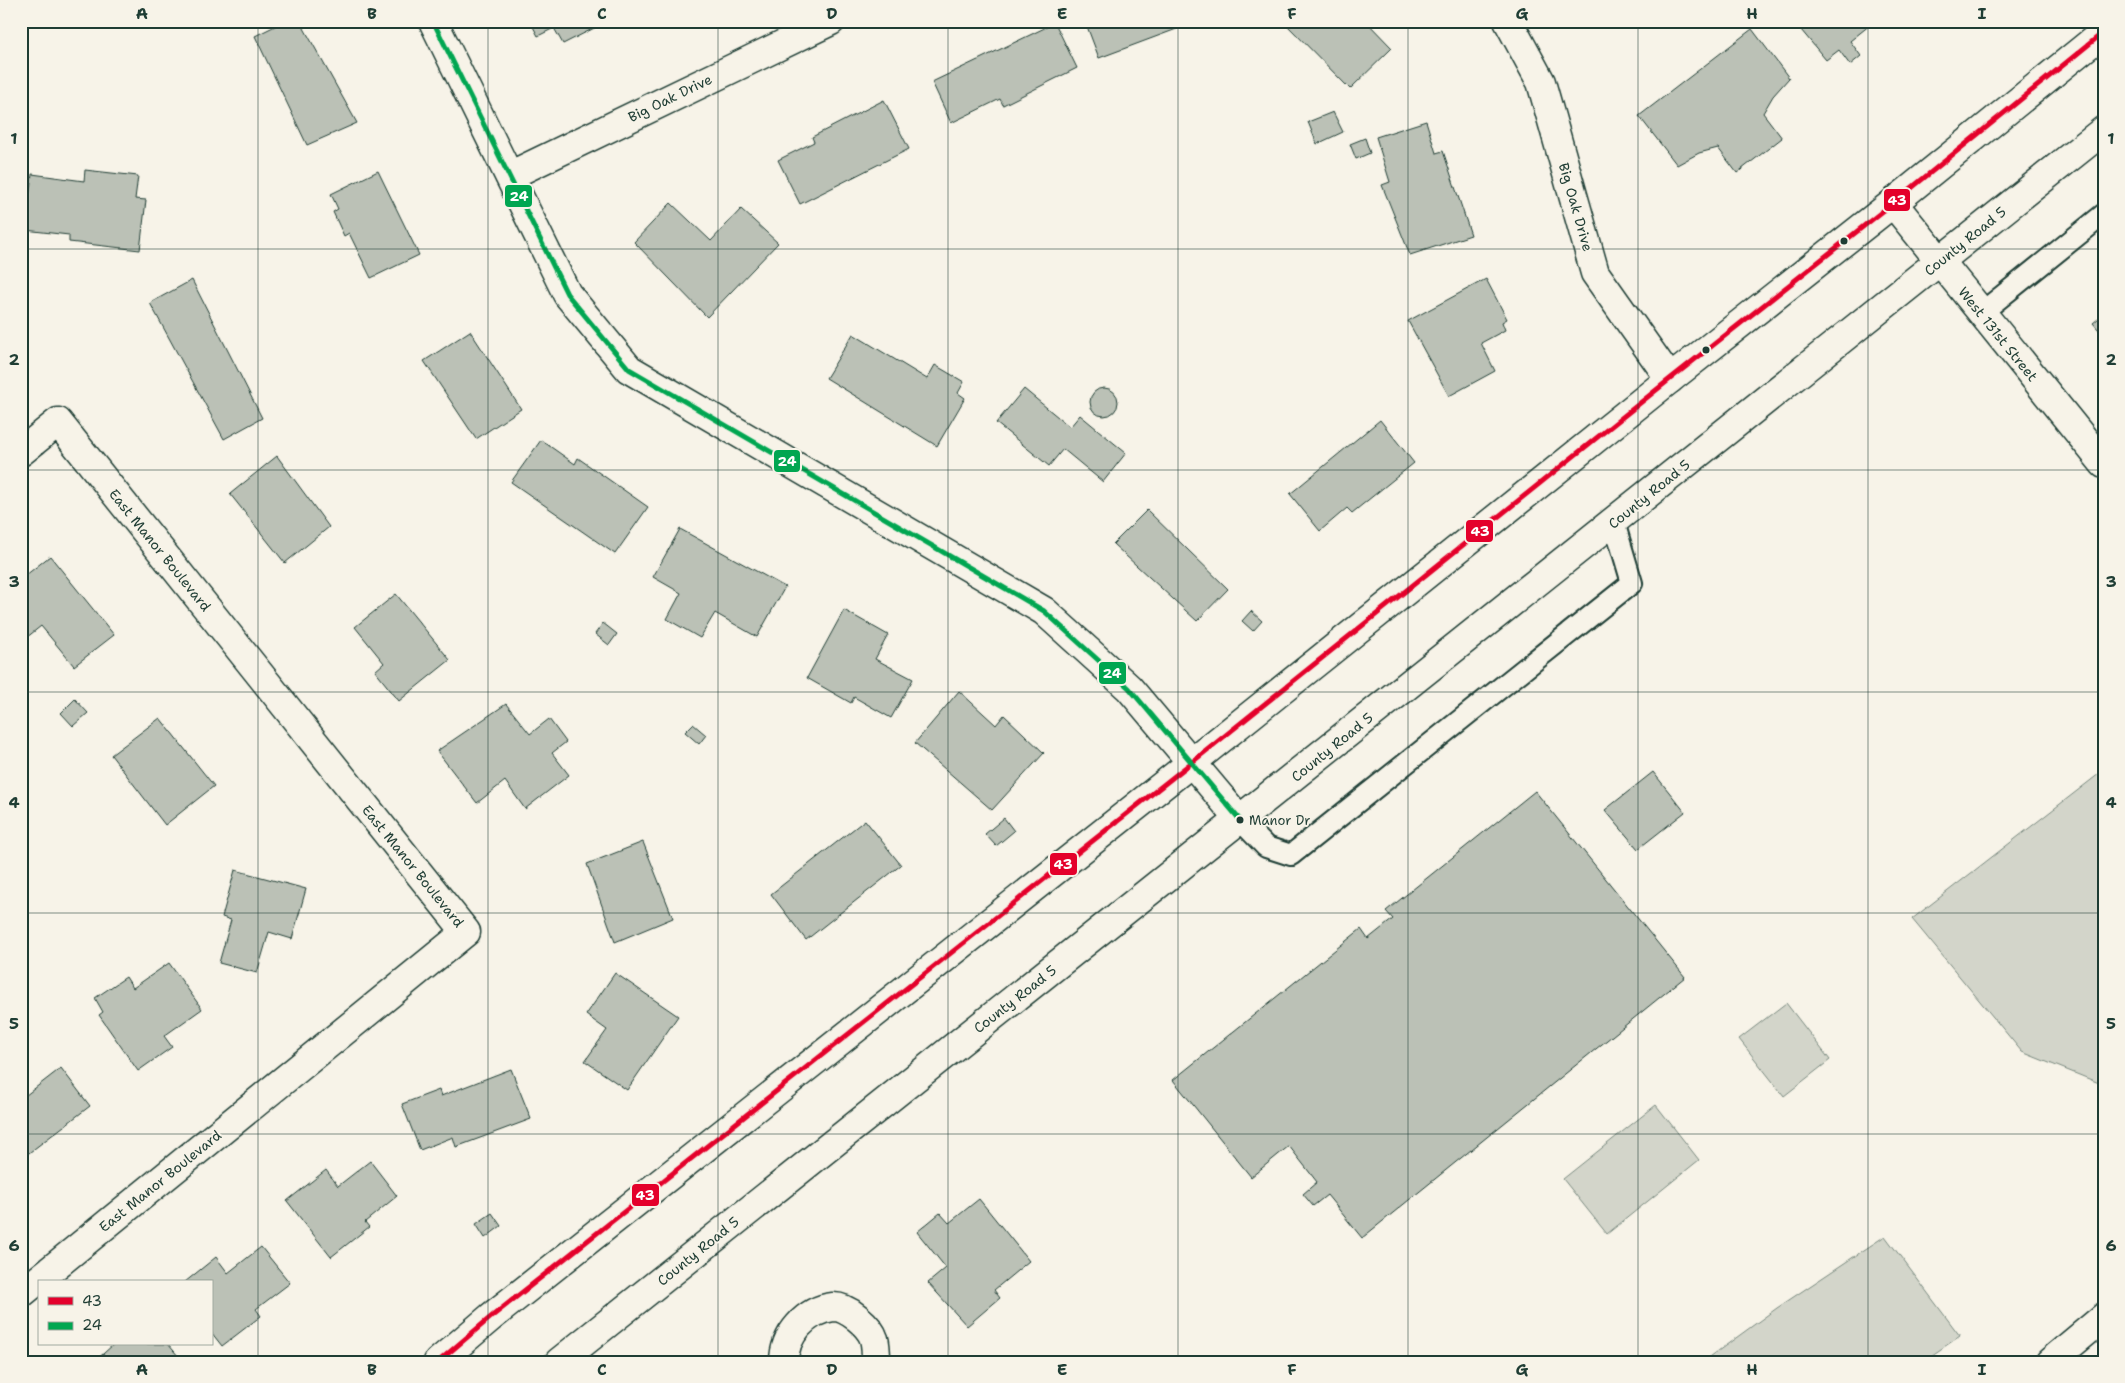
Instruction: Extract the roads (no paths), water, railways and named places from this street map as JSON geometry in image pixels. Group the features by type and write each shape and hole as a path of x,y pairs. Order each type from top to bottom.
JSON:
{"main road":[{"path":"433,21 567,294 629,369 1044,611 1129,688 1240,820"},
{"name":"Big Oak Drive","path":"509,176 831,21"},
{"name":"Big Oak Drive","path":"1508,21 1541,82 1595,273 1670,379"},
{"path":"438,1362 507,1304 1191,763 1893,203 2104,32"},
{"name":"County Road 5","path":"559,1362 2104,130"},
{"name":"West 131st Street","path":"1893,203 2104,464"},
{"name":"East Manor Boulevard","path":"21,452 58,422 466,932 38,1280"},
{"name":"East Manor Boulevard","path":"21,1294 38,1280"},
{"path":"784,1362 784,1352 791,1333 815,1312 835,1307 849,1312 865,1323 874,1339 876,1362"},
{"path":"2050,1362 2104,1317"}],"lane":[{"path":"1981,314 2104,214"},
{"path":"1240,820 1266,847 1291,855 1632,583 1614,522"}],"place":[{"name":"Manor Dr","path":"1240,820"}]}
